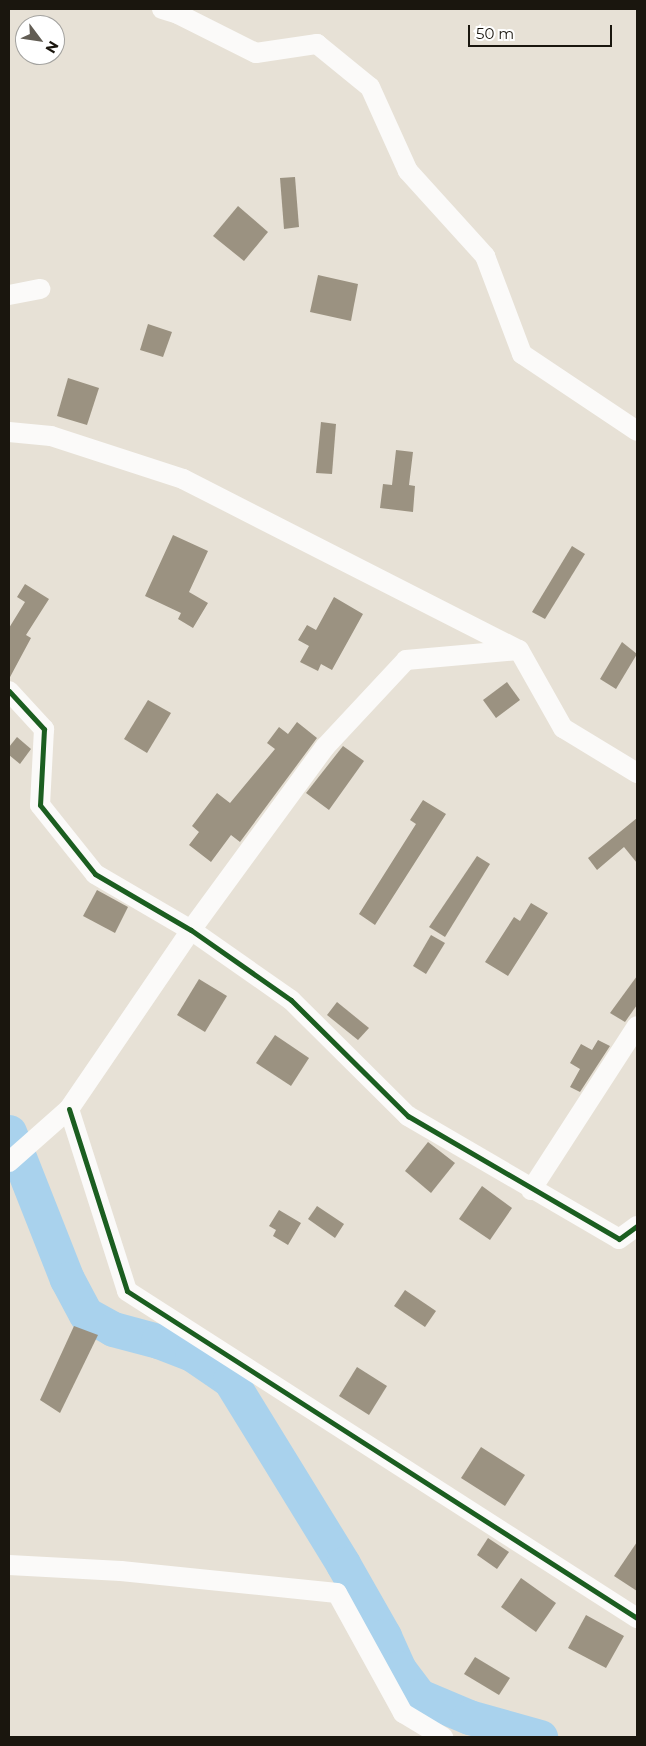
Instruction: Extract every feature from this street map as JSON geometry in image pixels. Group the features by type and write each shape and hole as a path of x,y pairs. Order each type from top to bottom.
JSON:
{"street":[{"path":"162,9 178,14 256,53 317,44 370,87 408,171 485,256 522,354 637,431"},
{"path":"9,295 40,289"},
{"path":"9,432 51,436 183,478 518,650 563,728 637,773"},
{"path":"9,1162 69,1109 191,930 325,747 406,660 518,650"},
{"path":"9,691 44,729 40,804 95,874 191,930 290,1000 408,1116 531,1190 620,1239 637,1226"},
{"path":"531,1190 637,1026"},
{"path":"69,1109 127,1291 637,1618"},
{"path":"9,1566 121,1571 337,1593 403,1712 443,1737"}],"building":[{"path":"295,177 299,227 284,229 280,178"},
{"path":"238,206 268,232 244,261 213,236"},
{"path":"318,275 358,284 351,321 310,312"},
{"path":"148,324 172,332 163,357 140,350"},
{"path":"68,378 99,388 87,425 57,416"},
{"path":"321,422 336,424 332,474 316,473"},
{"path":"396,450 413,452 409,485 415,486 413,512 380,508 383,484 392,485"},
{"path":"173,535 208,551 189,592 208,603 193,628 178,619 181,613 145,596"},
{"path":"572,546 585,554 545,619 532,612"},
{"path":"25,584 49,599 26,635 31,638 9,679 9,628 25,602 17,597"},
{"path":"334,597 363,614 332,670 321,664 318,671 300,662 309,646 298,640 307,625 316,630"},
{"path":"622,642 637,654 616,689 600,679"},
{"path":"507,682 520,700 496,718 483,700"},
{"path":"148,700 171,713 147,753 124,739"},
{"path":"297,722 317,738 240,842 231,835 211,862 189,845 199,832 192,826 217,793 230,803 275,749 267,743 279,727 288,734"},
{"path":"17,737 31,749 20,764 9,755 9,747"},
{"path":"343,746 364,761 329,810 306,793"},
{"path":"423,800 446,814 375,925 359,914 416,824 410,820"},
{"path":"637,818 637,863 624,847 597,870 588,858"},
{"path":"477,856 490,864 445,937 429,927"},
{"path":"97,890 128,907 115,933 83,916"},
{"path":"531,903 548,913 508,976 485,962 514,917 520,921"},
{"path":"431,935 445,943 426,974 413,966"},
{"path":"637,976 637,1005 625,1022 610,1013"},
{"path":"199,979 227,996 205,1032 177,1015"},
{"path":"337,1002 369,1028 358,1040 327,1015"},
{"path":"275,1035 309,1058 291,1086 256,1063"},
{"path":"598,1040 610,1046 580,1092 570,1087 580,1069 570,1063 581,1044 592,1050"},
{"path":"428,1142 455,1163 431,1193 405,1171"},
{"path":"482,1186 512,1208 490,1240 459,1219"},
{"path":"317,1206 344,1224 335,1238 308,1219"},
{"path":"279,1210 301,1223 288,1245 273,1236 276,1230 269,1226"},
{"path":"405,1290 436,1311 425,1327 394,1306"},
{"path":"74,1326 98,1335 60,1413 40,1400"},
{"path":"357,1367 387,1386 369,1415 339,1396"},
{"path":"481,1447 525,1475 505,1506 461,1478"},
{"path":"488,1538 509,1552 497,1569 477,1555"},
{"path":"637,1542 637,1591 614,1576"},
{"path":"521,1578 556,1603 536,1632 501,1607"},
{"path":"586,1615 624,1636 606,1668 568,1648"},
{"path":"475,1657 510,1678 499,1695 464,1674"}],"waterway":[{"path":"9,1132 67,1279 86,1314 113,1329 158,1341 192,1354 230,1380 343,1564 384,1636 398,1668 419,1696 469,1717 540,1737"}],"cycle path":[{"path":"9,691 44,729 40,805 95,874 191,930 291,1000 408,1116 619,1239 637,1226"},
{"path":"69,1109 127,1291 637,1618"}]}
